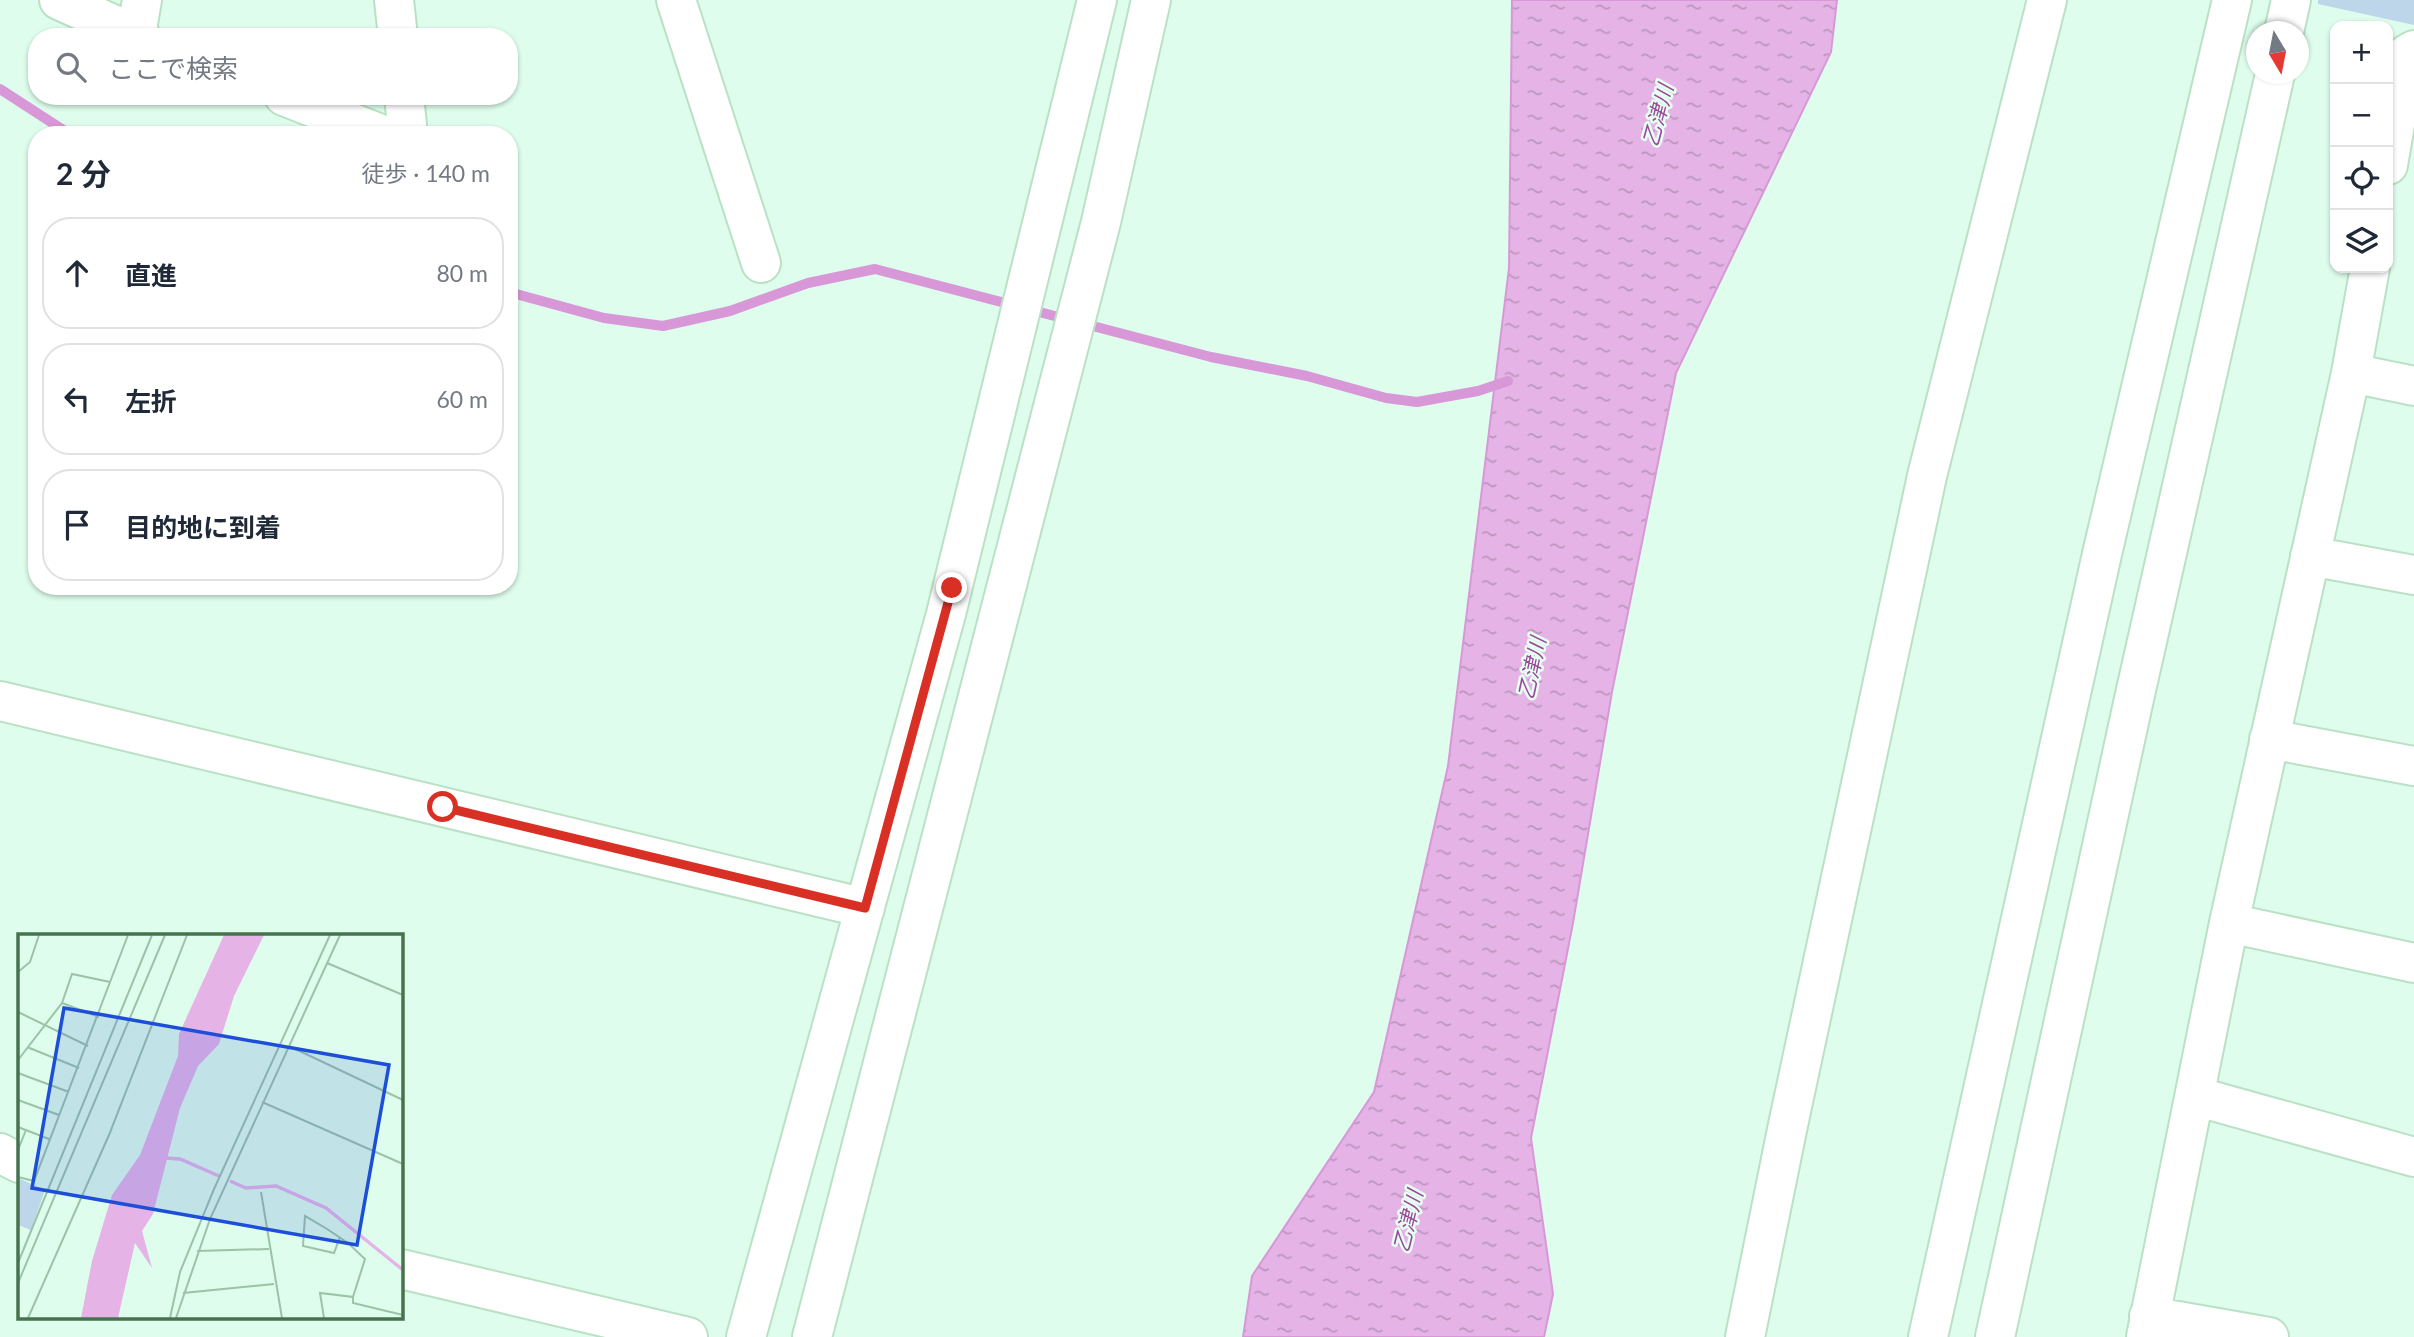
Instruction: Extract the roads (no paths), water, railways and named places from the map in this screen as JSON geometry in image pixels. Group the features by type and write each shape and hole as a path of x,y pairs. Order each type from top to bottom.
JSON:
{"street":[{"path":"59,0 139,24"},
{"path":"394,0 397,28"},
{"path":"676,0 761,263"},
{"path":"746,1337 946,614 1097,0"},
{"path":"812,1337 1101,222 1151,0"},
{"path":"1745,1337 1927,476 2047,0"},
{"path":"1928,1337 2102,554 2232,0"},
{"path":"2286,21 2291,0"},
{"path":"2391,147 2407,54 2414,50"},
{"path":"1995,1337 2140,672 2273,84"},
{"path":"307,105 360,126"},
{"path":"405,105 407,126"},
{"path":"2269,1337 2147,1327 2229,923 2351,373 2369,273"},
{"path":"2351,373 2414,386"},
{"path":"2310,556 2414,575"},
{"path":"0,701 865,908"},
{"path":"2269,739 2414,766"},
{"path":"2229,923 2414,963"},
{"path":"2195,1096 2414,1157"},
{"path":"0,1153 18,1163"},
{"path":"402,1269 688,1337"}],"water":[{"name":"乙津川","path":"1512,0 1837,0 1831,52 1676,373 1612,692 1573,923 1531,1138 1553,1294 1544,1337 1243,1337 1252,1276 1374,1092 1448,766 1509,268"}],"waterway":[{"path":"0,89 57,126"},
{"path":"518,294 604,318 663,326 730,311 808,283 875,269 1211,357 1307,376 1386,398 1417,402 1478,391 1508,381"}]}
